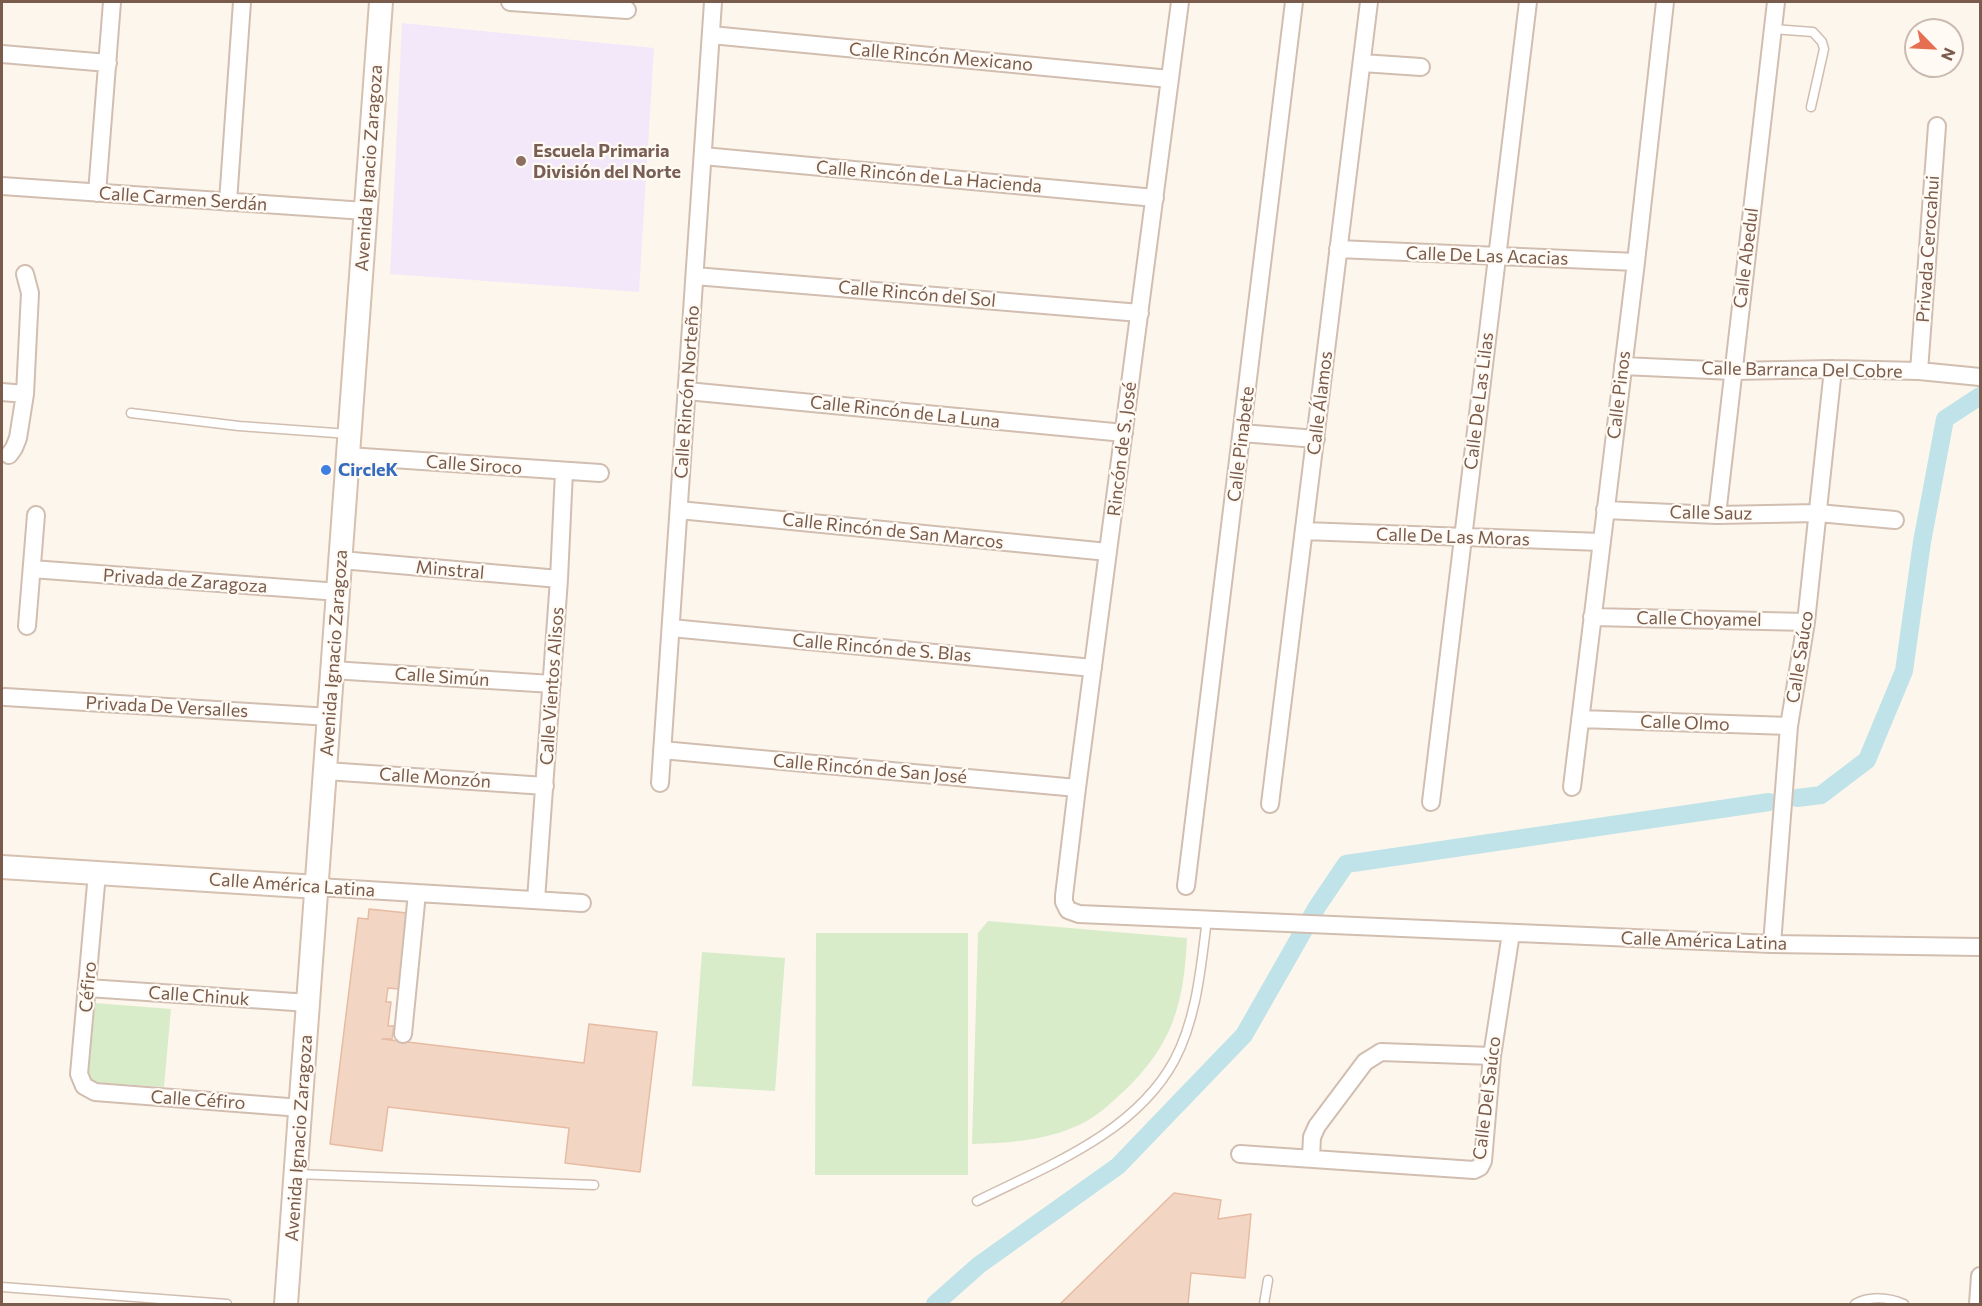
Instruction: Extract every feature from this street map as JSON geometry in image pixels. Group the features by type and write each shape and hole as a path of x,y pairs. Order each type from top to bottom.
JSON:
{"main road":[{"name":"Avenida Ignacio Zaragoza","path":"286,1305 381,2"},
{"name":"Calle América Latina","path":"2,867 318,887"}],"street":[{"path":"98,193 112,2"},
{"path":"228,202 242,2"},
{"path":"510,2 627,10"},
{"name":"Calle Rincón Norteño","path":"660,783 713,2"},
{"name":"Rincón de S. José","path":"1064,896 1180,2"},
{"name":"Calle Pinabete","path":"1186,886 1294,2"},
{"name":"Calle Álamos","path":"1270,804 1369,2"},
{"name":"Calle De Las Lilas","path":"1431,801 1528,2"},
{"name":"Calle Pinos","path":"1572,787 1665,2"},
{"name":"Calle Abedul","path":"1717,515 1776,2"},
{"name":"Calle Rincón Mexicano","path":"711,35 1170,79"},
{"path":"2,54 108,63"},
{"path":"1362,63 1421,67"},
{"name":"Privada Cerocahui","path":"1919,371 1937,126"},
{"name":"Calle Rincón de La Hacienda","path":"703,156 1155,198"},
{"name":"Calle Carmen Serdán","path":"2,186 365,211"},
{"name":"Calle De Las Acacias","path":"1338,249 1636,262"},
{"path":"9,455 18,438 25,394 30,293 25,274"},
{"name":"Calle Rincón del Sol","path":"694,276 1140,313"},
{"name":"Calle Barranca Del Cobre","path":"1623,366 1733,370 1919,371 1980,376"},
{"name":"Calle Saúco","path":"1772,944 1789,726 1806,622 1833,369"},
{"name":"Calle Rincón de La Luna","path":"687,391 1124,433"},
{"path":"2,392 25,394"},
{"path":"1242,433 1316,440"},
{"name":"Calle Siroco","path":"349,445 564,471 600,472"},
{"name":"Calle Vientos Alisos","path":"536,900 560,579 564,471"},
{"name":"Calle Rincón de San Marcos","path":"679,510 1108,552"},
{"name":"Calle Sauz","path":"1605,510 1717,515 1818,513 1895,520"},
{"path":"27,626 36,515"},
{"name":"Calle De Las Moras","path":"1304,531 1601,542"},
{"name":"Minstral","path":"341,560 560,579"},
{"name":"Privada de Zaragoza","path":"32,569 339,592"},
{"name":"Calle Choyamel","path":"1593,616 1806,622"},
{"name":"Calle Rincón de S. Blas","path":"670,628 1093,668"},
{"name":"Calle Simún","path":"332,670 552,684"},
{"name":"Privada De Versalles","path":"5,697 330,717"},
{"name":"Calle Olmo","path":"1580,719 1789,726"},
{"name":"Calle Rincón de San José","path":"662,750 1077,788"},
{"name":"Calle Monzón","path":"326,771 544,786"},
{"name":"Céfiro","path":"95,1092 84,1086 79,1074 98,873"},
{"name":"Calle América Latina","path":"318,887 582,903"},
{"path":"403,1034 417,893"},
{"name":"Calle América Latina","path":"1064,896 1068,910 1078,914 1772,944 1980,947"},
{"name":"Calle Del Saúco","path":"1311,1158 1477,1169 1483,1161 1492,1056 1511,933"},
{"name":"Calle Chinuk","path":"88,988 309,1003"},
{"path":"1240,1154 1311,1158 1312,1137 1317,1126 1365,1062 1381,1052 1492,1056"},
{"name":"Calle Céfiro","path":"95,1092 301,1108"},
{"path":"1978,1305 1980,1276"}],"lane":[{"path":"1773,29 1813,32 1822,42 1824,49 1811,107"},
{"path":"131,413 239,426 349,445"},
{"path":"977,1201 1100,1137 1129,1115 1154,1090 1174,1061 1186,1030 1198,988 1207,919"},
{"path":"296,1174 594,1185"},
{"path":"1264,1305 1268,1280"},
{"path":"2,1287 227,1305"},
{"path":"1855,1305 1869,1299 1883,1299 1894,1300 1904,1305"}],"shaded area":[{"name":"Escuela Primaria División del Norte","path":"402,23 654,48 639,292 390,274"}],"green space":[{"path":"988,921 1187,938 1179,1003 1165,1040 1141,1074 1124,1091 1080,1125 1036,1139 972,1144 978,933"},
{"path":"816,933 968,933 968,1175 815,1175"},
{"path":"702,952 785,958 775,1091 692,1086"},
{"path":"95,1003 171,1009 164,1087 88,1082"}],"building":[{"path":"369,909 407,913 399,989 388,988 386,1002 391,1002 388,1026 394,1026 392,1039 382,1039 584,1063 589,1024 657,1032 640,1172 565,1163 569,1128 388,1107 382,1151 330,1144 358,918 368,919"},
{"path":"1174,1193 1221,1200 1218,1219 1251,1214 1245,1278 1191,1273 1188,1304 1060,1304"}],"waterway":[{"path":"1797,798 1821,795 1867,760 1904,671 1922,542 1945,419 1980,396"},
{"path":"935,1304 979,1265 1118,1166 1244,1035 1317,907 1346,864 1769,802"}],"place":[{"name":"Escuela Primaria División del Norte","path":"521,161"},
{"name":"CircleK","path":"326,470"}]}
